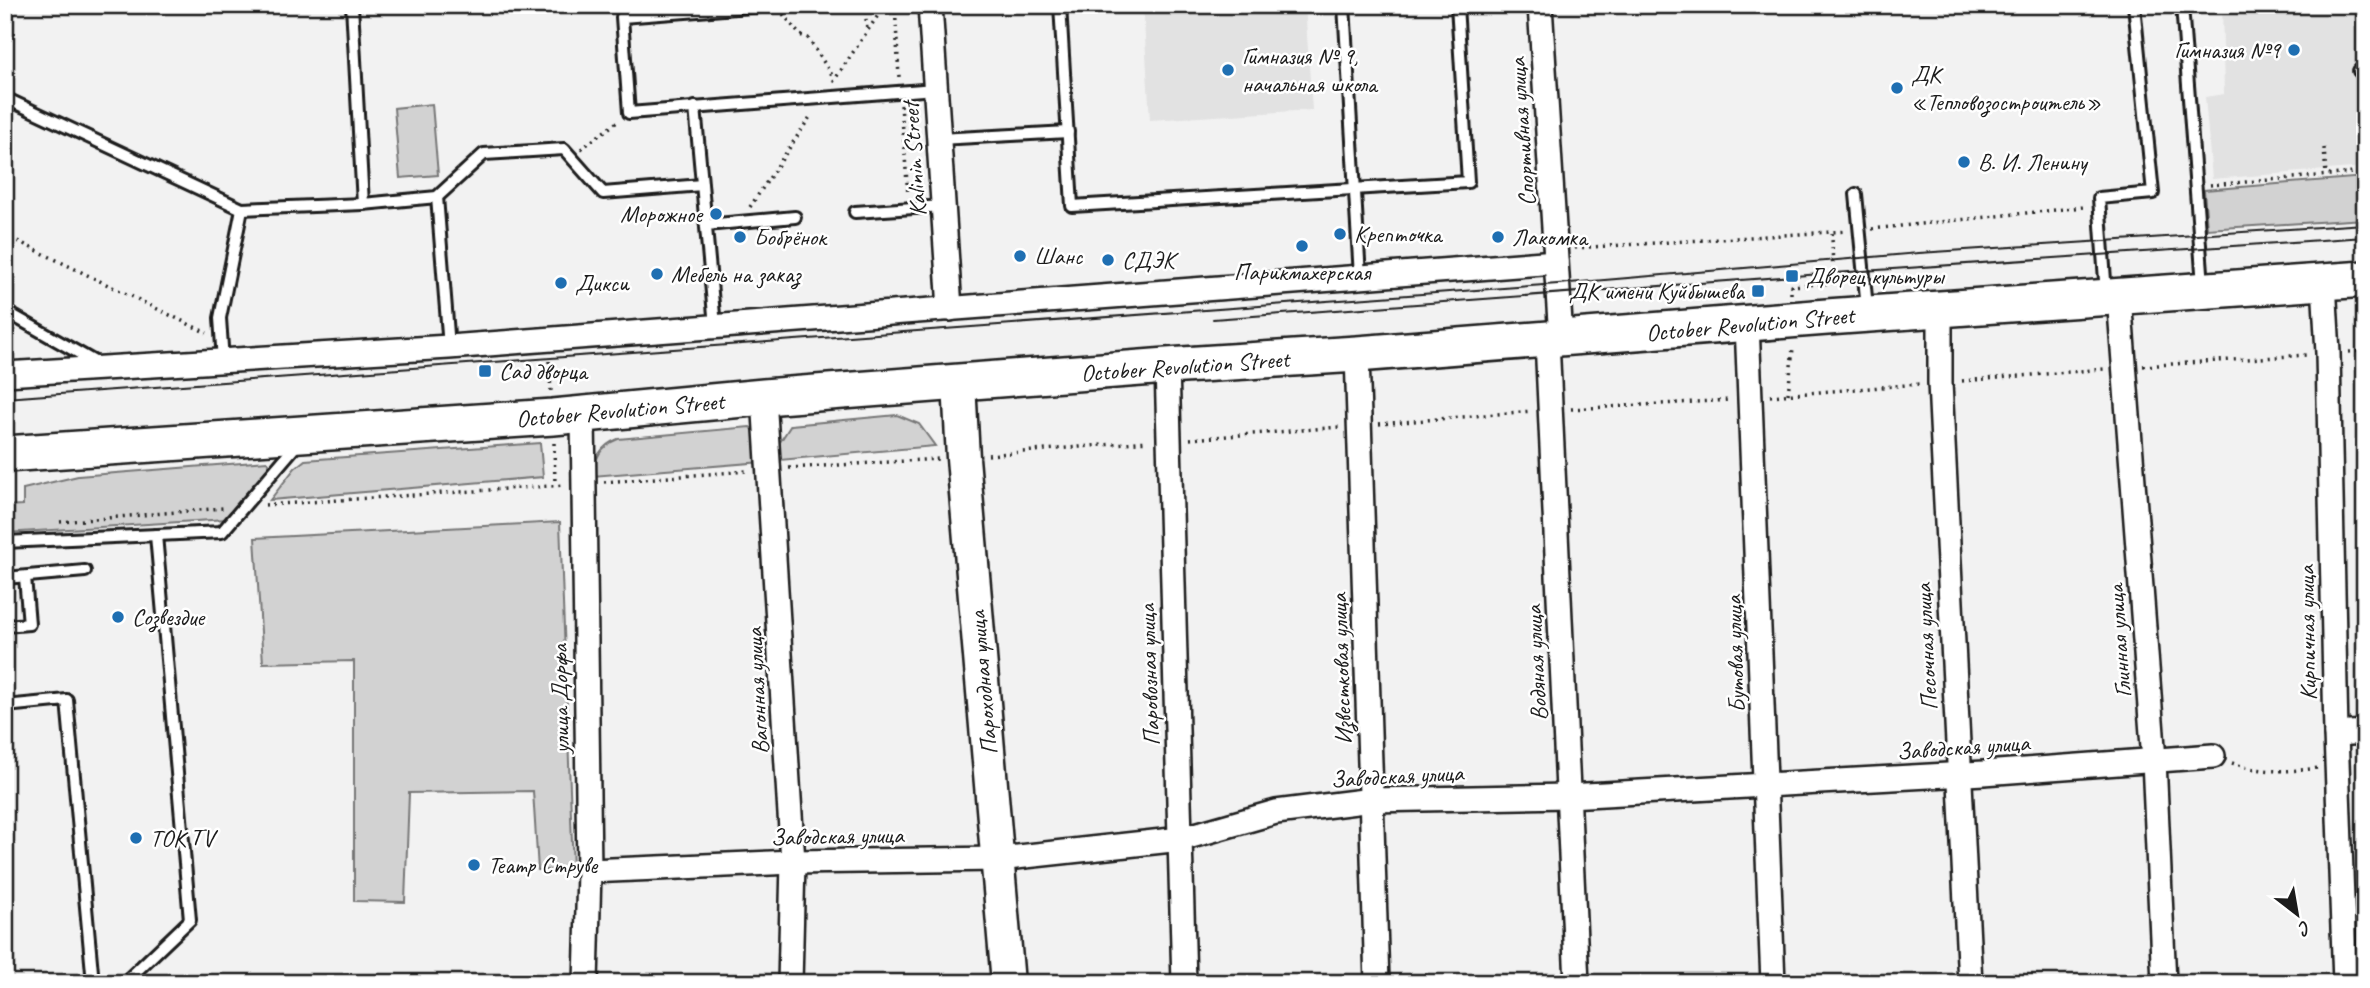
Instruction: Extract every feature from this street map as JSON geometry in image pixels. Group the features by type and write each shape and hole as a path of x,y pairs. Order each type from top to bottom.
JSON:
{"main road":[{"name":"October Revolution Street","path":"5,454 583,415 764,397 1167,366 2365,279"},
{"name":"Пароходная улица","path":"959,383 963,458 1008,983"}],"street":[{"name":"Kalinin Street","path":"930,5 950,309"},
{"name":"Спортивная улица","path":"1540,5 1556,262 1554,340"},
{"path":"5,374 105,367 223,350 449,347 1556,262"},
{"name":"Кирпичная улица","path":"2324,282 2345,983"},
{"name":"Глинная улица","path":"2113,297 2154,760 2164,983"},
{"name":"Песочная улица","path":"1940,309 1941,396 1969,983"},
{"name":"Бутовая улица","path":"1747,323 1773,983"},
{"name":"Водяная улица","path":"1554,340 1568,796 1577,983"},
{"name":"Известковая улица","path":"1357,354 1377,983"},
{"name":"Паровозная улица","path":"1167,366 1184,983"},
{"name":"Вагонная улица","path":"764,397 793,862 790,983"},
{"name":"улица Дорфа","path":"583,415 589,871 586,983"},
{"path":"2336,734 2365,732"},
{"name":"Заводская улица","path":"589,871 793,862 999,859 1181,839 1276,812 1372,800 1568,796 1958,775 2213,756"}],"lane":[{"path":"352,5 363,204"},
{"path":"774,5 622,17 629,113 935,89"},
{"path":"1060,5 1072,206 1468,182 1457,5"},
{"path":"1344,5 1360,277"},
{"path":"2113,297 2099,198 2153,193 2134,5"},
{"path":"2192,5 2182,9 2203,291"},
{"path":"5,98 242,209 363,204 437,197 484,154 564,149 603,193 702,185"},
{"path":"695,107 715,326"},
{"path":"939,139 1068,132"},
{"path":"1856,194 1867,314"},
{"path":"437,197 449,347"},
{"path":"855,212 943,206"},
{"path":"223,350 220,318 242,209"},
{"path":"706,225 795,217"},
{"path":"5,311 105,367"},
{"path":"5,542 222,532 305,434"},
{"path":"124,983 190,920 156,535"},
{"path":"5,578 85,571"},
{"path":"5,626 29,624 25,577"},
{"path":"5,706 67,700 93,983"}],"path":[{"path":"782,5 783,14 800,35 808,38 835,79"},
{"path":"865,5 867,31"},
{"path":"570,156 629,113"},
{"path":"2324,148 2326,175"},
{"path":"2195,186 2365,172"},
{"path":"5,235 223,350"},
{"path":"548,339 551,397"},
{"path":"554,443 555,485"},
{"path":"2213,756 2249,769 2282,772 2337,766"}],"shaded area":[{"path":"413,5 478,5 413,12"},
{"name":"Гимназия № 9, начальная школа","path":"1143,5 1305,5 1312,110 1150,120"},
{"name":"Гимназия №9","path":"2222,5 2365,5 2365,167 2212,179 2205,97 2224,94"},
{"path":"432,104 438,175 400,178 394,108"},
{"path":"2365,177 2365,219 2207,229 2204,190"},
{"path":"897,415 919,424 935,446 780,460 780,442 791,425"},
{"path":"750,427 760,435 762,462 593,476 600,453 618,439"},
{"path":"540,443 543,477 270,500 295,468 305,460"},
{"path":"267,461 271,465 262,486 227,519 5,533 5,506 23,505 23,489 78,476"},
{"path":"560,522 573,870 538,870 533,791 409,793 405,902 354,901 354,661 263,663 255,538"}],"tram line":[{"path":"5,398 1558,284 1919,253 2365,224"},
{"path":"1213,319 2365,237"}],"place":[{"name":"Гимназия №9","path":"2294,50"},
{"name":"Гимназия № 9, начальная школа","path":"1228,70"},
{"name":"ДК «Тепловозостроитель»","path":"1897,88"},
{"name":"В. И. Ленину","path":"1964,162"},
{"name":"Морожное","path":"716,214"},
{"name":"Крепточка","path":"1340,234"},
{"name":"Бобрёнок","path":"740,237"},
{"name":"Лакомка","path":"1498,237"},
{"name":"Парикмахерская","path":"1302,246"},
{"name":"Шанс","path":"1020,256"},
{"name":"СДЭК","path":"1108,260"},
{"name":"Мебель на заказ","path":"657,274"},
{"name":"Дворец культуры","path":"1792,276"},
{"name":"Дикси","path":"561,283"},
{"name":"ДК имени Куйбышева","path":"1758,291"},
{"name":"Сад дворца","path":"485,371"},
{"name":"Созвездие","path":"118,617"},
{"name":"TOK TV","path":"136,838"},
{"name":"Театр Струве","path":"474,865"}]}
